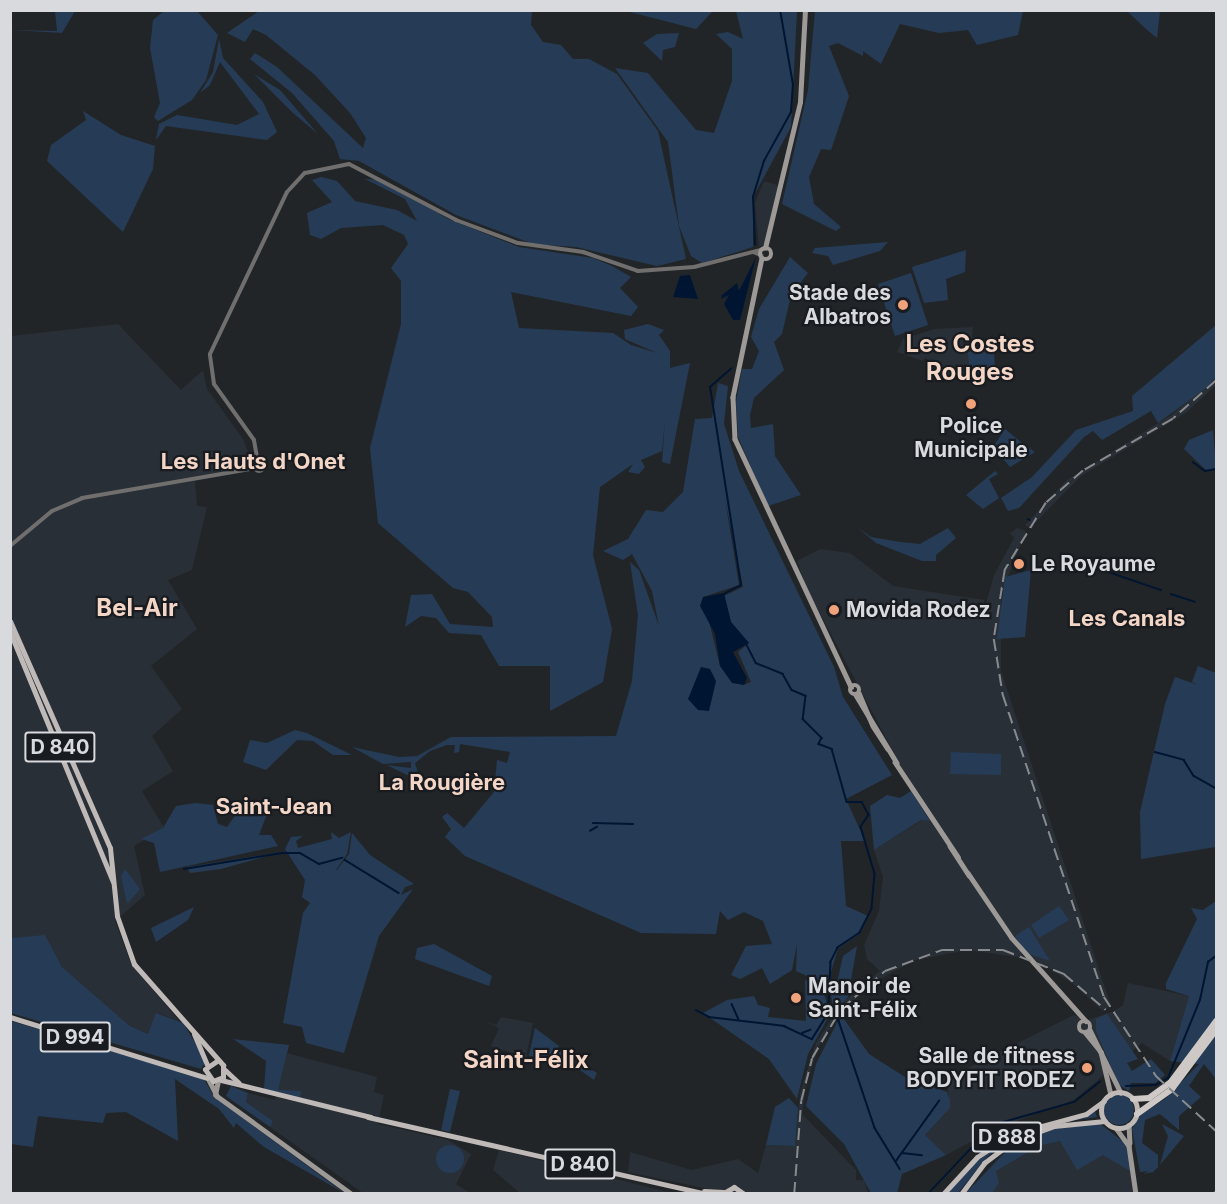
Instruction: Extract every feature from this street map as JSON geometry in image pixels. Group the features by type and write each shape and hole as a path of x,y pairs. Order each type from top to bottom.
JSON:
{"highway":[{"path":"1133,1099 1149,1098 1170,1083 1216,1021"},
{"path":"1137,1114 1172,1089 1216,1030"}],"main road":[{"path":"805,10 800,102 733,397 735,439 848,679 888,751 1019,947 1079,1016 1121,1093 1133,1099 1137,1114 1129,1125 1129,1146 1136,1194"},
{"path":"764,257 766,249"},
{"name":"D 840","path":"10,621 110,848 117,916 134,964 183,1018 217,1061"},
{"name":"D 840","path":"10,632 115,887"},
{"path":"853,686 857,694"},
{"name":"D 994","path":"10,1017 208,1079"},
{"name":"D 840","path":"183,1018 206,1066"},
{"path":"1083,1023 1101,1052 1111,1095"},
{"path":"190,1073 217,1061 225,1070 219,1080 216,1095"},
{"path":"206,1066 208,1079 216,1095 352,1194"},
{"name":"D 840","path":"225,1070 237,1082 268,1095"},
{"path":"208,1079 219,1080"},
{"name":"D 840","path":"219,1080 268,1095 703,1192 723,1193"},
{"path":"1121,1093 1111,1095 1104,1101 1105,1121 1116,1128 1129,1146"},
{"name":"D 888","path":"943,1194 977,1157 1012,1134 1086,1114 1104,1101"},
{"name":"D 888","path":"961,1194 984,1162 1013,1141 1054,1126 1105,1121"},
{"path":"1116,1128 1129,1125"},
{"path":"723,1193 734,1187 744,1194"}],"street":[{"path":"10,546 64,504 112,492 257,465 254,440 213,384 210,354 287,192 304,173 349,164 456,220 518,243 583,252 638,271 694,267 766,249"},
{"path":"752,251 764,257"}],"shaded area":[{"path":"55,11 75,11 62,33 11,30 57,31"},
{"path":"164,11 197,11 218,35 206,80 192,100 158,121 154,117 160,103 150,48 153,20"},
{"path":"259,11 532,11 531,25 543,42 561,45 573,59 589,59 617,74 658,131 686,259 657,266 576,247 533,244 456,215 359,161 340,159 334,141 292,93 250,59 255,53 277,67 363,148 366,138 350,113 315,75 266,35 253,29 245,42 227,33"},
{"path":"626,11 730,11 712,12 696,29"},
{"path":"736,11 797,11 791,127 753,197 753,247 702,263 691,256 679,226 668,142 615,68 648,73 696,130 714,133 732,81 732,49 716,34 728,32 743,39"},
{"path":"815,11 1023,11 1018,35 977,45 968,30 939,33 900,24 881,64 863,51 863,56 838,43 829,46 849,96 831,150 821,149 809,177 814,204 841,227 836,231 782,204 808,90"},
{"path":"1127,11 1160,11 1157,38 1146,29"},
{"path":"679,33 675,47 663,50 662,61 643,43 657,34"},
{"path":"219,39 223,58 263,102 277,132 267,140 166,126 156,140 159,124 177,115 237,125 259,114 220,62 210,85 200,93 213,72"},
{"path":"254,74 280,90 318,134 293,113"},
{"path":"83,111 121,135 155,146 153,169 123,232 47,161 51,145 86,120"},
{"path":"321,177 337,181 355,201 397,210 417,221 405,199 365,179 383,180 448,219 519,247 593,258 612,266 631,277 620,288 638,307 631,316 511,292 519,328 613,333 631,345 657,353 625,339 624,330 648,324 664,330 659,335 670,351 670,368 690,363 670,464 662,462 665,420 662,451 641,460 645,467 639,474 628,472 633,464 600,487 593,555 612,629 603,682 550,711 550,666 499,666 481,635 449,633 436,618 421,616 405,627 411,595 432,594 450,624 493,627 492,617 468,592 453,588 378,523 370,448 401,324 401,281 391,268 408,244 404,235 383,225 341,228 321,239 310,235 307,213 332,202 312,180"},
{"path":"764,181 780,186 765,244 759,247 755,203"},
{"path":"888,242 880,251 833,265 828,256 812,253 815,248"},
{"path":"966,250 965,272 946,279 948,300 924,303 912,267"},
{"path":"756,257 740,320 733,320 724,304 729,295 721,299 722,295 737,283 739,291"},
{"path":"790,257 808,273 791,295 782,334 774,342 784,370 754,398 750,415 751,428 773,424 775,456 801,495 768,506 738,437 736,402 742,369 752,369 759,351 751,337 759,309"},
{"name":"Stade des Albatros","path":"911,273 928,325 895,336 878,284"},
{"path":"690,275 698,299 673,297 680,276"},
{"path":"118,324 181,390 203,370 207,389 243,439 255,470 195,481 197,506 207,507 192,570 168,580 197,629 151,666 182,709 152,736 173,771 142,791 164,828 134,846 145,895 115,921 131,964 179,1021 157,1013 148,1034 130,1026 62,967 45,936 11,938 11,336"},
{"path":"1216,325 1216,377 1207,387 1158,423 1151,411 1102,440 1093,431 1084,437 1019,508 1008,511 1001,498 1032,477 1076,430 1133,411 1132,396"},
{"path":"973,327 970,369 933,370 926,357 923,361 897,352 903,339 934,329"},
{"path":"994,348 995,373 941,375 942,371 969,369 968,352"},
{"path":"1216,377 1216,385 1187,412 1081,476 1030,528 1025,525 1067,480 1171,415"},
{"path":"718,383 728,386 724,424 739,471 834,667 843,697 892,775 846,799 865,841 841,841 846,906 868,916 859,934 838,949 827,985 796,971 797,944 792,970 770,984 762,968 740,979 731,975 746,946 772,944 763,921 744,912 728,920 720,911 716,934 641,933 465,856 445,837 451,829 442,817 447,813 464,828 494,792 497,760 507,763 510,752 460,744 459,752 454,753 455,745 447,745 430,751 415,763 418,773 407,775 387,765 411,768 411,762 383,764 352,747 399,757 417,756 451,737 616,736 632,681 638,615 630,562 639,570 659,626 652,591 632,554 623,560 603,551 628,539 646,510 663,512 683,492 695,419 712,418","holes":["725,499 743,587 724,596 731,622 749,643 738,652 751,682 744,685 720,666 703,597 739,585"]},
{"path":"1005,429 1035,452 1010,467 993,447"},
{"path":"1213,430 1216,468 1206,470 1184,449 1189,440"},
{"path":"995,471 998,474 989,479 999,498 983,509 966,495"},
{"path":"856,526 871,537 900,542 920,544 948,528 956,538 936,555 936,561 922,561 876,543"},
{"path":"1017,528 1026,531 1001,594 1001,671 1111,1006 1103,1011 1072,983 1021,951 1024,958 968,950 915,960 871,984 840,1013 819,1046 806,1084 802,1114 856,1170 856,1180 864,1180 868,1193 727,1193 628,1172 630,1152 692,1170 738,1159 758,1173 766,1145 795,1146 800,1093 816,1043 842,1003 880,971 867,959 864,945 879,911 883,877 874,850 922,820 930,821 807,589 797,561 820,549 850,553 893,586 984,600 985,607 994,575 1014,538 1010,533"},
{"path":"1031,570 1025,637 997,639 1005,577"},
{"path":"724,593 731,622 749,643 733,652 747,678 744,685 732,683 720,666 715,634 700,606 703,597"},
{"path":"1198,666 1216,673 1216,847 1141,859 1140,812 1165,704 1175,677 1198,685 1192,682"},
{"path":"701,667 710,669 716,681 709,711 698,710 688,699"},
{"path":"295,730 307,733 352,755 333,755 313,741 297,740 266,770 243,762 250,740 267,743"},
{"path":"951,752 1001,754 1001,775 950,774"},
{"path":"911,791 930,821 921,820 874,850 870,806 887,795 900,798"},
{"path":"195,803 213,805 218,824 227,827 239,810 252,807 267,814 259,835 271,835 278,846 160,872 154,843 141,839 163,828 176,806"},
{"path":"331,832 339,838 351,832 347,854 336,870 312,871 337,870 349,854 352,833 370,855 414,884 405,887 401,895 413,889 379,936 344,1053 306,1043 302,1027 283,1023 303,913 310,903 302,897 305,880 285,849 291,837 303,836 296,841 298,848 332,839"},
{"path":"282,852 221,869 190,873 187,867"},
{"path":"125,869 140,889 127,904 121,876"},
{"path":"1216,901 1216,1079 1204,1064 1189,1086 1201,1097 1179,1116 1179,1130 1160,1114 1145,1120 1142,1143 1158,1155 1158,1167 1153,1172 1143,1174 1149,1171 1140,1172 1132,1129 1141,1114 1165,1099 1199,1064 1170,1061 1189,996 1166,989 1166,983 1197,919 1191,908 1203,910"},
{"path":"1059,906 1069,920 1039,938 1031,925"},
{"path":"194,907 188,920 156,942 151,928"},
{"path":"1029,927 1050,961 1026,953 1015,936"},
{"path":"45,935 62,967 130,1026 148,1034 156,1013 183,1023 206,1061 201,1069 11,1013 11,938"},
{"path":"434,944 492,976 489,986 415,959 417,948"},
{"path":"857,946 848,997 834,1012 830,989 836,987 843,956"},
{"path":"805,980 821,984 830,1014 808,1054 797,1099 769,1059 703,1013 727,1000 754,996 758,1005 770,1008 768,1017 806,1021"},
{"path":"1128,983 1189,996 1170,1061 1142,1043 1074,1100 995,1129 946,1155 925,1135 950,1108 947,1082 952,1076 1074,1015 1088,1020 1114,1011 1123,1005"},
{"path":"1107,1014 1138,1059 1127,1063 1132,1071 1151,1059 1165,1075 1155,1083 1131,1083 1129,1091 1119,1085 1096,1031 1096,1019"},
{"path":"841,1015 869,1054 905,1077 947,1092 950,1100 950,1108 925,1135 946,1155 902,1174 897,1193 871,1193 844,1144 806,1106 816,1064"},
{"path":"501,1017 533,1023 526,1057 491,1046 499,1028 485,1021 496,1025"},
{"path":"11,1021 204,1079 214,1097 344,1193 264,1147 236,1123 234,1128 219,1109 175,1079 178,1141 126,1112 106,1113 103,1123 38,1116 33,1147 11,1144"},
{"path":"535,1028 559,1046 557,1050 597,1073 594,1080 566,1060 529,1056"},
{"path":"233,1039 289,1045 278,1090 301,1091 300,1098 264,1089 266,1061"},
{"path":"287,1053 377,1077 374,1092 384,1095 378,1124 448,1140 471,1154 456,1184 470,1193 363,1193 270,1127 273,1121 246,1102 248,1093 275,1100"},
{"path":"231,1086 248,1093 246,1102 273,1121 270,1127 226,1096"},
{"path":"450,1089 460,1091 450,1132 441,1130"},
{"path":"1119,1095 1130,1099 1134,1110 1130,1121 1119,1125 1108,1121 1104,1110 1108,1099"},
{"path":"789,1098 798,1108 795,1146 766,1145 775,1107"},
{"path":"1095,1111 1097,1117 1063,1122 1007,1142 987,1157 958,1193 947,1194 983,1155 1015,1134"},
{"path":"1099,1123 1126,1144 1132,1172 1103,1155 1077,1170 1060,1141 1039,1146 996,1171 999,1183 992,1193 965,1194 1012,1145 1055,1129"},
{"path":"1162,1124 1184,1136 1160,1165 1168,1136"},
{"path":"1060,1141 1111,1156 1132,1172 1133,1193 992,1194 996,1171 1039,1146"},
{"path":"450,1145 460,1149 464,1159 460,1169 450,1173 440,1169 436,1159 440,1149"},
{"path":"499,1150 674,1193 520,1193 493,1170"}],"waterway":[{"path":"755,245 753,197 764,161 791,112 793,85 780,10"},
{"path":"724,594 741,585 710,387 731,369"},
{"path":"1193,462 1205,471 1216,469"},
{"path":"1091,566 1161,590"},
{"path":"1171,594 1195,602"},
{"path":"747,645 756,663 783,674 792,690 806,696 803,719 822,738 819,744 832,749 847,802 862,802 869,815 861,827 875,874 872,909 860,933 838,948 831,962 829,1006 839,1021 875,1128 900,1169"},
{"path":"1155,752 1184,760 1194,776 1216,788"},
{"path":"593,823 633,824"},
{"path":"590,831 597,827"},
{"path":"184,869 282,853 300,853 319,864 342,858"},
{"path":"345,860 399,893"},
{"path":"1126,1086 1156,1085 1168,1078 1200,1000 1208,962 1216,956"},
{"path":"732,1004 739,1020"},
{"path":"696,1010 709,1017 784,1026 812,1039 829,1012"},
{"path":"802,1033 810,1030"},
{"path":"928,1194 993,1125 1074,1102 1100,1082"},
{"path":"896,1161 939,1101"},
{"path":"902,1153 922,1155"}],"railway":[{"path":"1216,381 1173,419 1083,471 1046,503 1005,570 994,639 1003,695 1104,997 1156,1076 1216,1131"},
{"path":"794,1194 801,1101 812,1058 841,1009 885,971 942,950 1003,950 1064,974 1106,1010"}],"place":[{"name":"Stade des Albatros","path":"903,305"},
{"name":"Police Municipale","path":"971,404"},
{"name":"Le Royaume","path":"1019,564"},
{"name":"Movida Rodez","path":"834,610"},
{"name":"Manoir de Saint-Félix","path":"796,998"},
{"name":"Salle de fitness BODYFIT RODEZ","path":"1087,1068"}],"district":[{"name":"Les Costes Rouges","path":"970,358"},
{"name":"Les Hauts d'Onet","path":"253,462"},
{"name":"Bel-Air","path":"137,608"},
{"name":"Les Canals","path":"1127,619"},
{"name":"La Rougière","path":"442,783"},
{"name":"Saint-Jean","path":"274,807"},
{"name":"Saint-Félix","path":"526,1060"}]}
